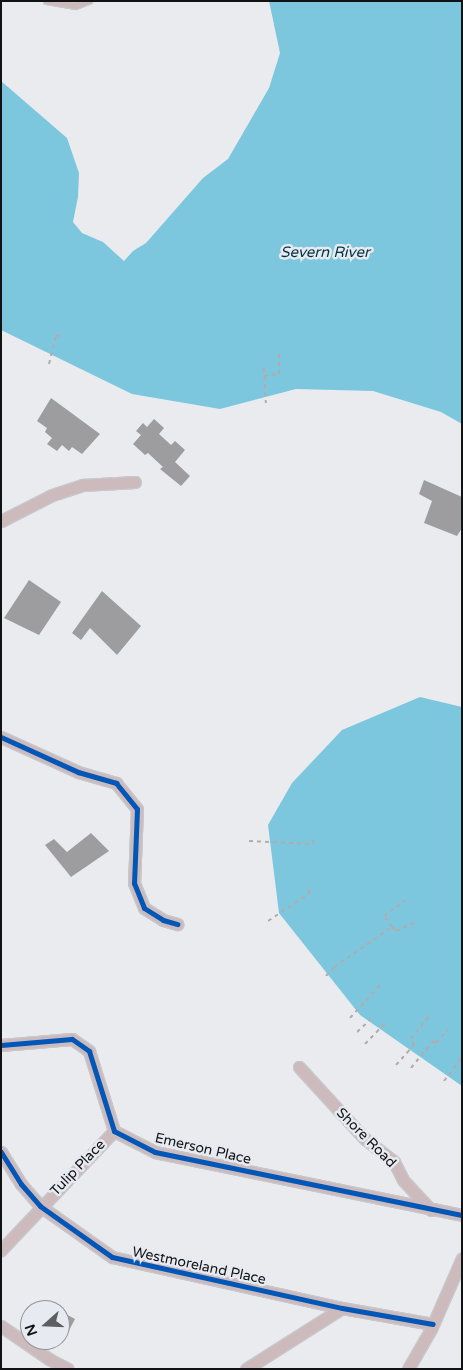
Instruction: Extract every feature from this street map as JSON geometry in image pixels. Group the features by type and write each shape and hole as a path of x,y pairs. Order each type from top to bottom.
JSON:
{"street":[{"path":"1,521 52,495 83,485 135,482"},
{"path":"1,737 78,772 116,783 137,809 134,883 144,908 163,920 177,924"},
{"path":"1,1045 72,1039 89,1051 114,1131"},
{"name":"Shore Road","path":"299,1068 365,1139 394,1162 403,1180 431,1210"},
{"name":"Tulip Place","path":"1,1250 40,1206 114,1131"},
{"name":"Emerson Place","path":"114,1131 155,1152 462,1215"},
{"name":"Westmoreland Place","path":"1,1152 21,1184 40,1206 112,1257 342,1308 433,1324"},
{"path":"408,1369 433,1324 462,1258"},
{"path":"246,1369 342,1308"},
{"path":"1,1326 49,1360 68,1369"}],"lane":[{"path":"47,1 76,6 89,1"}],"path":[{"path":"49,364 56,335 62,337"},
{"path":"264,376 279,374 279,352"},
{"path":"264,368 266,403"},
{"path":"249,841 313,844 314,838"},
{"path":"268,920 310,893 307,888"},
{"path":"406,900 384,916 396,931 418,921"},
{"path":"326,976 334,967 392,927"},
{"path":"350,1018 380,985"},
{"path":"396,1065 414,1045 411,1039 429,1016"},
{"path":"357,1032 370,1020"},
{"path":"365,1044 385,1023"},
{"path":"411,1068 433,1041 436,1043 448,1029"},
{"path":"444,1081 462,1057"}],"water":[{"name":"Severn River","path":"269,1 462,1 462,424 441,412 373,391 296,389 220,409 132,394 1,330 1,81 67,138 79,173 78,197 73,222 82,233 103,242 124,261 133,251 146,243 203,178 228,159 269,88 280,53"},
{"path":"420,697 462,707 462,1086 360,1015 279,913 268,825 292,783 342,730"}],"building":[{"path":"51,398 100,434 82,454 72,447 69,451 62,445 57,451 47,444 52,438 45,432 47,428 37,421"},
{"path":"154,419 164,428 159,434 171,445 175,441 185,450 175,462 190,476 181,486 160,469 163,467 148,453 145,455 133,444 141,435 136,431 143,423 147,427"},
{"path":"424,480 462,497 462,528 457,536 424,523 432,501 419,494"},
{"path":"29,580 61,602 39,635 4,618"},
{"path":"102,591 141,626 117,655 90,628 81,640 72,633"},
{"path":"91,833 109,851 71,877 45,845 54,839 67,852"},
{"path":"70,1316 75,1319 70,1328"}],"cycle path":[{"path":"1,737 78,772 116,783 137,809 134,883 144,908 163,920 177,924"},
{"path":"1,1045 72,1039 89,1051 114,1131 155,1152 462,1215"},
{"path":"1,1152 21,1184 40,1206 112,1257 342,1308 433,1324"}]}
